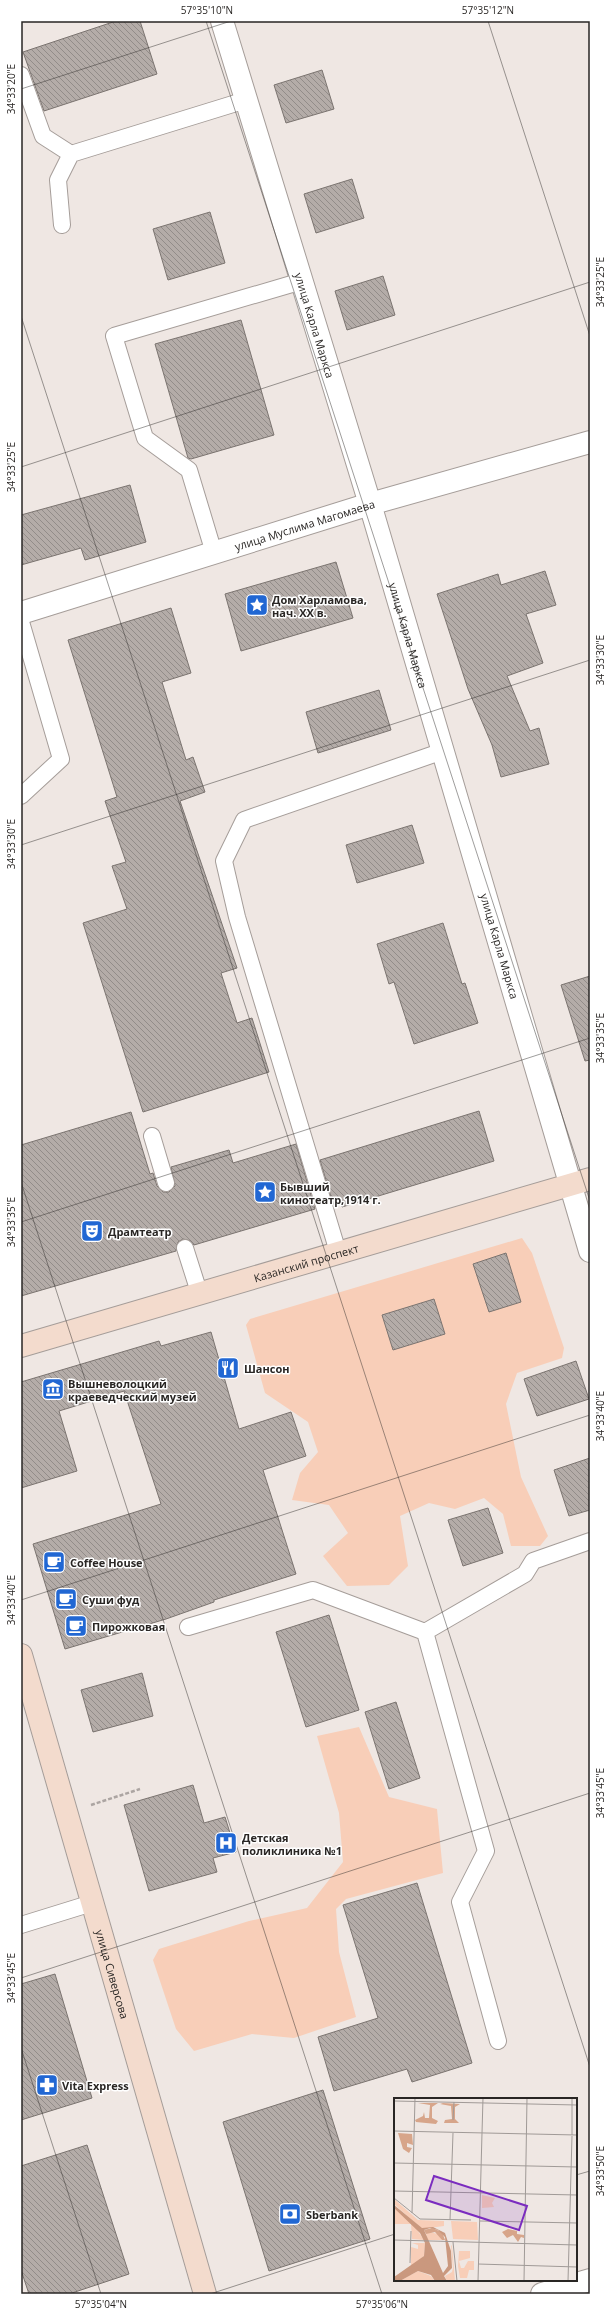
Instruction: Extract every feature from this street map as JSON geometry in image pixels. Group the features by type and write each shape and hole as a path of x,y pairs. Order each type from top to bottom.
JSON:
{"street":[{"name":"улица Карла Маркса","path":"222,21 370,504 443,751 580,1182 590,1251"},
{"name":"улица Муслима Магомаева","path":"21,613 370,504 590,442"},
{"name":"Казанский проспект","path":"21,1346 199,1292 580,1182"},
{"name":"улица Сиверсова","path":"21,1655 205,2294"},
{"path":"542,2294 590,2280"}],"lane":[{"path":"21,75 43,136 71,154"},
{"path":"62,225 58,180 71,154 246,100"},
{"path":"214,553 189,470 145,438 114,336 302,281"},
{"path":"21,622 61,759 21,796"},
{"path":"338,1252 237,917 224,861 244,820 443,751"},
{"path":"152,1136 166,1183"},
{"path":"185,1248 199,1292"},
{"path":"425,1632 525,1574 533,1560 590,1541"},
{"path":"188,1627 313,1590 425,1632"},
{"path":"425,1632 486,1852 460,1902 498,2041"},
{"path":"21,1925 92,1903"}],"path":[{"path":"85,1806 140,1789"}],"shaded area":[{"path":"522,1238 532,1253 564,1348 562,1358 517,1373 506,1404 521,1477 548,1536 540,1546 511,1546 503,1514 484,1498 455,1509 429,1503 400,1516 408,1566 389,1585 347,1586 323,1556 348,1533 329,1505 292,1500 300,1473 318,1452 308,1422 265,1393 246,1325 250,1319"},
{"path":"359,1727 389,1797 437,1809 443,1873 346,1899 336,1909 339,1952 356,2017 294,2038 252,2034 194,2051 176,2029 153,1960 159,1949 249,1921 307,1908 343,1862 339,1813 317,1736"}],"building":[{"path":"116,21 140,21 157,74 44,111 23,52"},
{"path":"322,70 334,109 286,123 274,85"},
{"path":"352,179 364,218 316,233 304,194"},
{"path":"210,212 225,263 168,280 153,229"},
{"path":"383,276 395,315 347,330 335,291"},
{"path":"241,320 274,435 191,459 188,458 155,344"},
{"path":"130,485 146,542 85,560 81,548 21,565 21,515"},
{"path":"336,562 353,618 241,651 225,594"},
{"path":"545,571 556,605 526,614 543,663 507,676 530,731 539,728 549,764 501,777 492,745 468,689 437,594 498,574 501,585"},
{"path":"171,608 191,673 162,682 186,760 193,757 205,792 180,801 237,968 221,973 237,1023 252,1018 269,1072 143,1112 83,923 127,909 112,866 126,862 105,801 117,797 68,640"},
{"path":"379,690 391,730 318,753 306,712"},
{"path":"412,825 424,863 357,883 346,845"},
{"path":"443,923 462,984 465,983 478,1023 414,1044 394,982 389,984 377,944"},
{"path":"590,976 590,1060 585,1061 561,985"},
{"path":"479,1111 494,1161 342,1207 341,1202 333,1204 320,1160"},
{"path":"131,1112 150,1174 153,1173 157,1186 163,1192 169,1192 175,1186 171,1167 229,1150 233,1163 296,1144 315,1209 194,1245 191,1241 183,1239 178,1242 176,1251 21,1296 21,1145"},
{"path":"506,1253 521,1302 489,1312 473,1264"},
{"path":"434,1299 445,1334 393,1350 382,1315"},
{"path":"211,1332 239,1429 291,1412 306,1456 263,1470 296,1574 214,1600 214,1602 166,1619 65,1649 33,1544 161,1504 124,1391 59,1411 77,1471 21,1488 21,1382 159,1341 161,1346"},
{"path":"576,1361 589,1399 537,1416 524,1379"},
{"path":"590,1458 590,1510 569,1516 554,1470"},
{"path":"488,1508 503,1553 463,1566 448,1520"},
{"path":"329,1615 359,1710 306,1727 276,1632"},
{"path":"142,1673 153,1716 93,1732 81,1690"},
{"path":"396,1702 420,1778 389,1789 365,1712"},
{"path":"193,1785 204,1823 225,1817 236,1852 213,1858 217,1872 149,1891 124,1805"},
{"path":"417,1883 472,2063 412,2082 407,2069 334,2091 318,2037 378,2018 343,1905"},
{"path":"55,1974 92,2098 21,2120 21,1984"},
{"path":"323,2090 370,2239 269,2271 223,2122"},
{"path":"87,2145 129,2274 69,2294 29,2294 21,2270 21,2166"}],"place":[{"name":"Дом Харламова, нач. XX в.","path":"257,605"},
{"name":"Бывший кинотеатр,1914 г.","path":"265,1192"},
{"name":"Драмтеатр","path":"92,1231"},
{"name":"Шансон","path":"228,1368"},
{"name":"Вышневолоцкий краеведческий музей","path":"53,1389"},
{"name":"Coffee House","path":"54,1562"},
{"name":"Суши фуд","path":"66,1599"},
{"name":"Пирожковая","path":"76,1626"},
{"name":"Детская поликлиника №1","path":"226,1843"},
{"name":"Vita Express","path":"47,2085"},
{"name":"Sberbank","path":"290,2214"}]}
